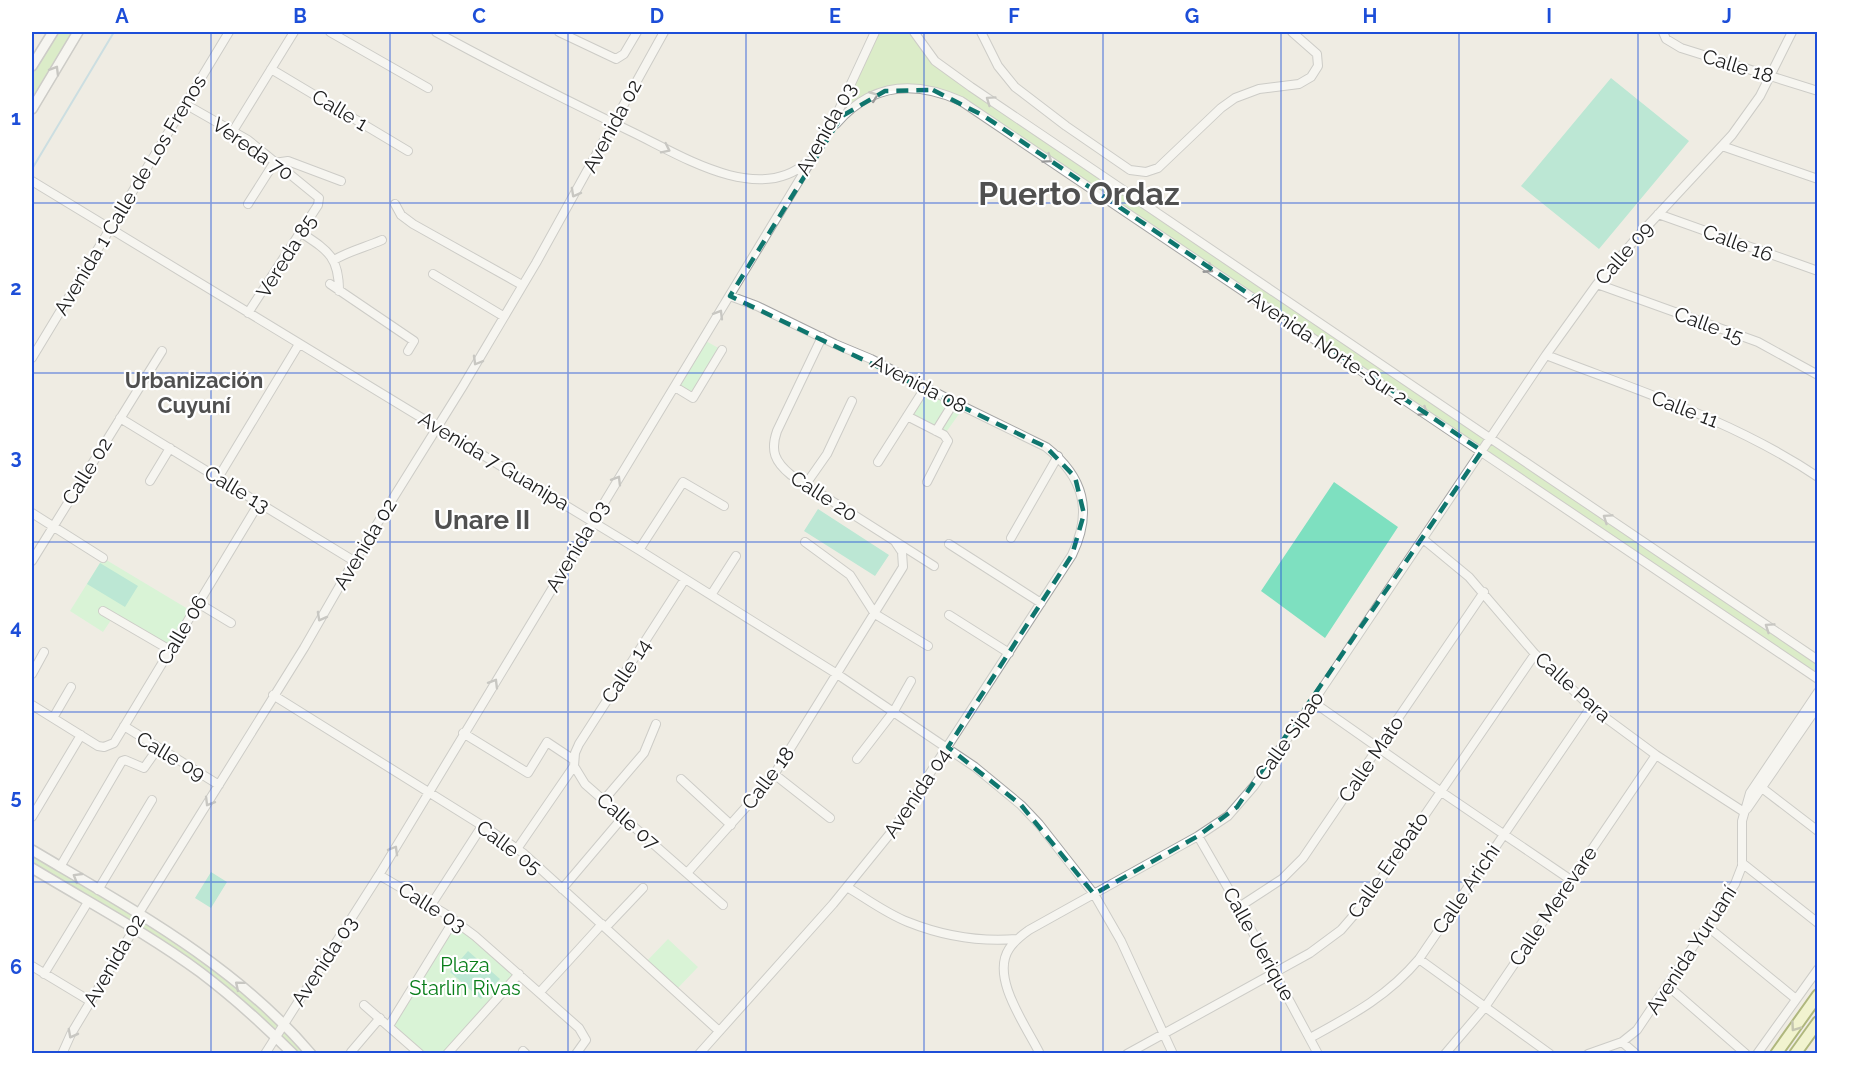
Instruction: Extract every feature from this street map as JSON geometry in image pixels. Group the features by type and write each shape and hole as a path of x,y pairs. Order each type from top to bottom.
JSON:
{"main road":[{"path":"1776,1053 1816,1000"},
{"path":"1796,1053 1818,1022"}],"street":[{"path":"32,66 53,32"},
{"path":"32,110 78,32"},
{"name":"Avenida 1 Calle de Los Frenos","path":"32,358 229,32"},
{"path":"233,130 294,32"},
{"path":"330,32 428,88"},
{"path":"436,32 614,123 710,168 746,178 775,179 790,174 812,157"},
{"path":"559,32 616,59 624,54 637,32"},
{"name":"Avenida 02","path":"62,1053 90,1001 134,929 139,913 304,648 354,561 542,254 664,32"},
{"name":"Avenida 03","path":"265,1053 380,875 829,131 875,32"},
{"name":"Avenida Norte-Sur 2","path":"914,32 929,53 945,69 1818,660"},
{"path":"981,32 998,66 1015,87 1130,170 1141,173 1158,168 1221,108 1236,98 1259,89 1299,84 1311,77 1318,66 1317,54 1292,32"},
{"name":"Calle 09","path":"1490,440 1546,355 1597,284 1722,146 1760,96 1791,32"},
{"name":"Calle 18","path":"1663,33 1666,39 1681,48 1818,91"},
{"name":"Calle 1","path":"271,69 408,150"},
{"name":"Avenida Norte-Sur 2","path":"829,131 854,105 885,91 922,88 961,101 1818,679"},
{"name":"Vereda 70","path":"185,104 248,140 320,198"},
{"path":"1722,146 1818,179"},
{"path":"248,204 274,163 288,161 341,181"},
{"name":"Avenida 7 Guanipa","path":"33,182 686,579 948,747 1021,805 1060,849 1094,894 1121,941 1173,1053"},
{"name":"Vereda 85","path":"248,313 318,205 320,198"},
{"path":"395,204 401,215 413,224 522,285"},
{"name":"Calle 16","path":"1658,214 1818,271"},
{"path":"300,232 319,245 334,260 338,269 339,291"},
{"path":"334,260 350,251 365,248 382,240"},
{"path":"433,274 503,316"},
{"path":"330,284 414,341 408,351"},
{"name":"Calle 15","path":"1597,284 1758,342 1818,375"},
{"name":"Avenida 08","path":"730,296 757,306 870,359 1046,447 1058,456 1075,477 1083,501"},
{"name":"Calle 20","path":"822,337 774,442 773,451 780,466 934,566"},
{"path":"218,478 299,344"},
{"path":"675,387 693,398 722,350"},
{"name":"Calle 02","path":"32,561 162,351"},
{"name":"Calle 11","path":"1546,355 1723,424 1765,444 1816,474"},
{"path":"878,462 925,388"},
{"path":"806,484 827,454 852,401"},
{"path":"936,431 954,402"},
{"path":"908,416 945,435 947,445 927,482"},
{"name":"Calle 13","path":"120,418 354,561"},
{"name":"Calle Sipao","path":"1040,1053 1002,975 1008,950 1017,939 1043,921 1198,836 1237,807 1313,702 1490,440"},
{"path":"150,480 170,448"},
{"path":"1011,538 1058,456"},
{"path":"639,550 683,482 724,506"},
{"name":"Avenida 04","path":"699,1053 847,887 893,830 1072,555 1079,540 1084,514 1083,501"},
{"name":"Calle 06","path":"81,735 98,746 104,747 114,742 259,503"},
{"path":"32,513 103,558"},
{"name":"Calle Para","path":"1423,539 1453,562 1484,592 1535,654 1591,707 1656,754 1744,812"},
{"path":"805,542 850,575 875,614 927,646"},
{"path":"837,674 903,567 902,552 896,543"},
{"path":"949,544 1041,603"},
{"path":"711,595 736,556"},
{"name":"Calle 14","path":"517,849 574,763 579,744 597,715 686,579"},
{"name":"Calle Mato","path":"1239,907 1281,879 1303,858 1484,592"},
{"path":"198,603 231,623"},
{"path":"103,611 170,650"},
{"path":"949,615 1009,653"},
{"path":"32,674 44,652"},
{"name":"Calle Erebato","path":"1126,1053 1327,941 1353,917 1535,654"},
{"name":"Calle 18","path":"687,873 774,774 837,674"},
{"path":"857,759 894,711 911,681"},
{"path":"53,718 71,687"},
{"name":"Avenida Yuruaní","path":"1588,1053 1622,1042 1637,1030 1732,890 1742,863 1744,812 1750,793 1818,692"},
{"name":"Calle 05","path":"273,695 517,849 718,1032"},
{"path":"1313,702 1571,880"},
{"path":"1744,812 1818,706"},
{"name":"Calle Arichi","path":"1310,1038 1380,998 1419,959 1591,707"},
{"path":"32,817 81,735 33,708"},
{"path":"603,801 644,753 656,724"},
{"name":"Calle 09","path":"124,726 219,785"},
{"name":"Calle 07","path":"464,733 528,773 547,742 574,763 580,778 603,801 723,905"},
{"path":"60,867 122,761 146,767 158,748"},
{"name":"Calle Merevare","path":"1445,1053 1485,1007 1656,754"},
{"path":"774,774 830,818"},
{"path":"681,779 731,825"},
{"path":"1762,788 1818,831"},
{"path":"98,890 152,801"},
{"path":"562,889 623,817"},
{"path":"431,905 482,825"},
{"name":"Calle Uerique","path":"1198,836 1318,1053"},
{"path":"32,850 139,913 213,963 283,1024 311,1053"},
{"path":"1742,863 1818,923"},
{"path":"32,868 134,929 199,972 232,998 293,1053"},
{"name":"Calle 03","path":"380,875 454,920 540,992 579,1028 586,1040 576,1053"},
{"path":"847,887 906,921 920,926 966,939 994,941 1017,939"},
{"path":"540,992 643,888"},
{"path":"44,974 88,902"},
{"path":"389,1026 454,920"},
{"path":"1708,927 1796,999"},
{"path":"1419,959 1550,1053"},
{"path":"32,966 90,1001"},
{"path":"1757,1053 1818,969"},
{"path":"447,1053 519,974"},
{"path":"1668,987 1746,1053"},
{"path":"364,1005 420,1053"},
{"path":"351,1052 380,1018"},
{"path":"1622,1042 1636,1053"}],"highlighted area":[{"path":"933,90 984,116 1482,451 1237,807 1198,836 1094,894 1021,805 948,747 1072,555 1084,514 1075,477 1046,447 730,296 842,116 885,91"}],"green space":[{"path":"53,32 78,32 32,109 32,66"},
{"path":"875,32 914,32 935,61 1817,660 1817,679 961,101 922,88 874,95 829,131"},
{"path":"1611,78 1689,141 1599,249 1521,186"},
{"path":"704,340 722,350 693,398 675,387"},
{"path":"925,388 964,407 944,435 908,416"},
{"path":"1334,482 1398,527 1325,638 1261,591"},
{"path":"818,509 889,555 875,576 804,531"},
{"path":"103,558 193,612 170,650 113,617 103,632 70,611"},
{"path":"100,563 138,586 125,607 87,584"},
{"path":"32,850 195,950 311,1053 293,1053 199,972 32,868"},
{"path":"211,872 227,882 211,908 195,898"},
{"name":"Plaza Starlin Rivas","path":"454,920 519,974 447,1053 420,1053 389,1026"},
{"path":"668,939 698,967 675,991 645,963"},
{"path":"468,951 500,979 481,999 450,972"}],"waterway":[{"path":"32,169 114,32"}],"district":[{"name":"Puerto Ordaz","path":"1079,194"},
{"name":"Urbanización Cuyuní","path":"194,392"},
{"name":"Unare II","path":"482,520"}]}
